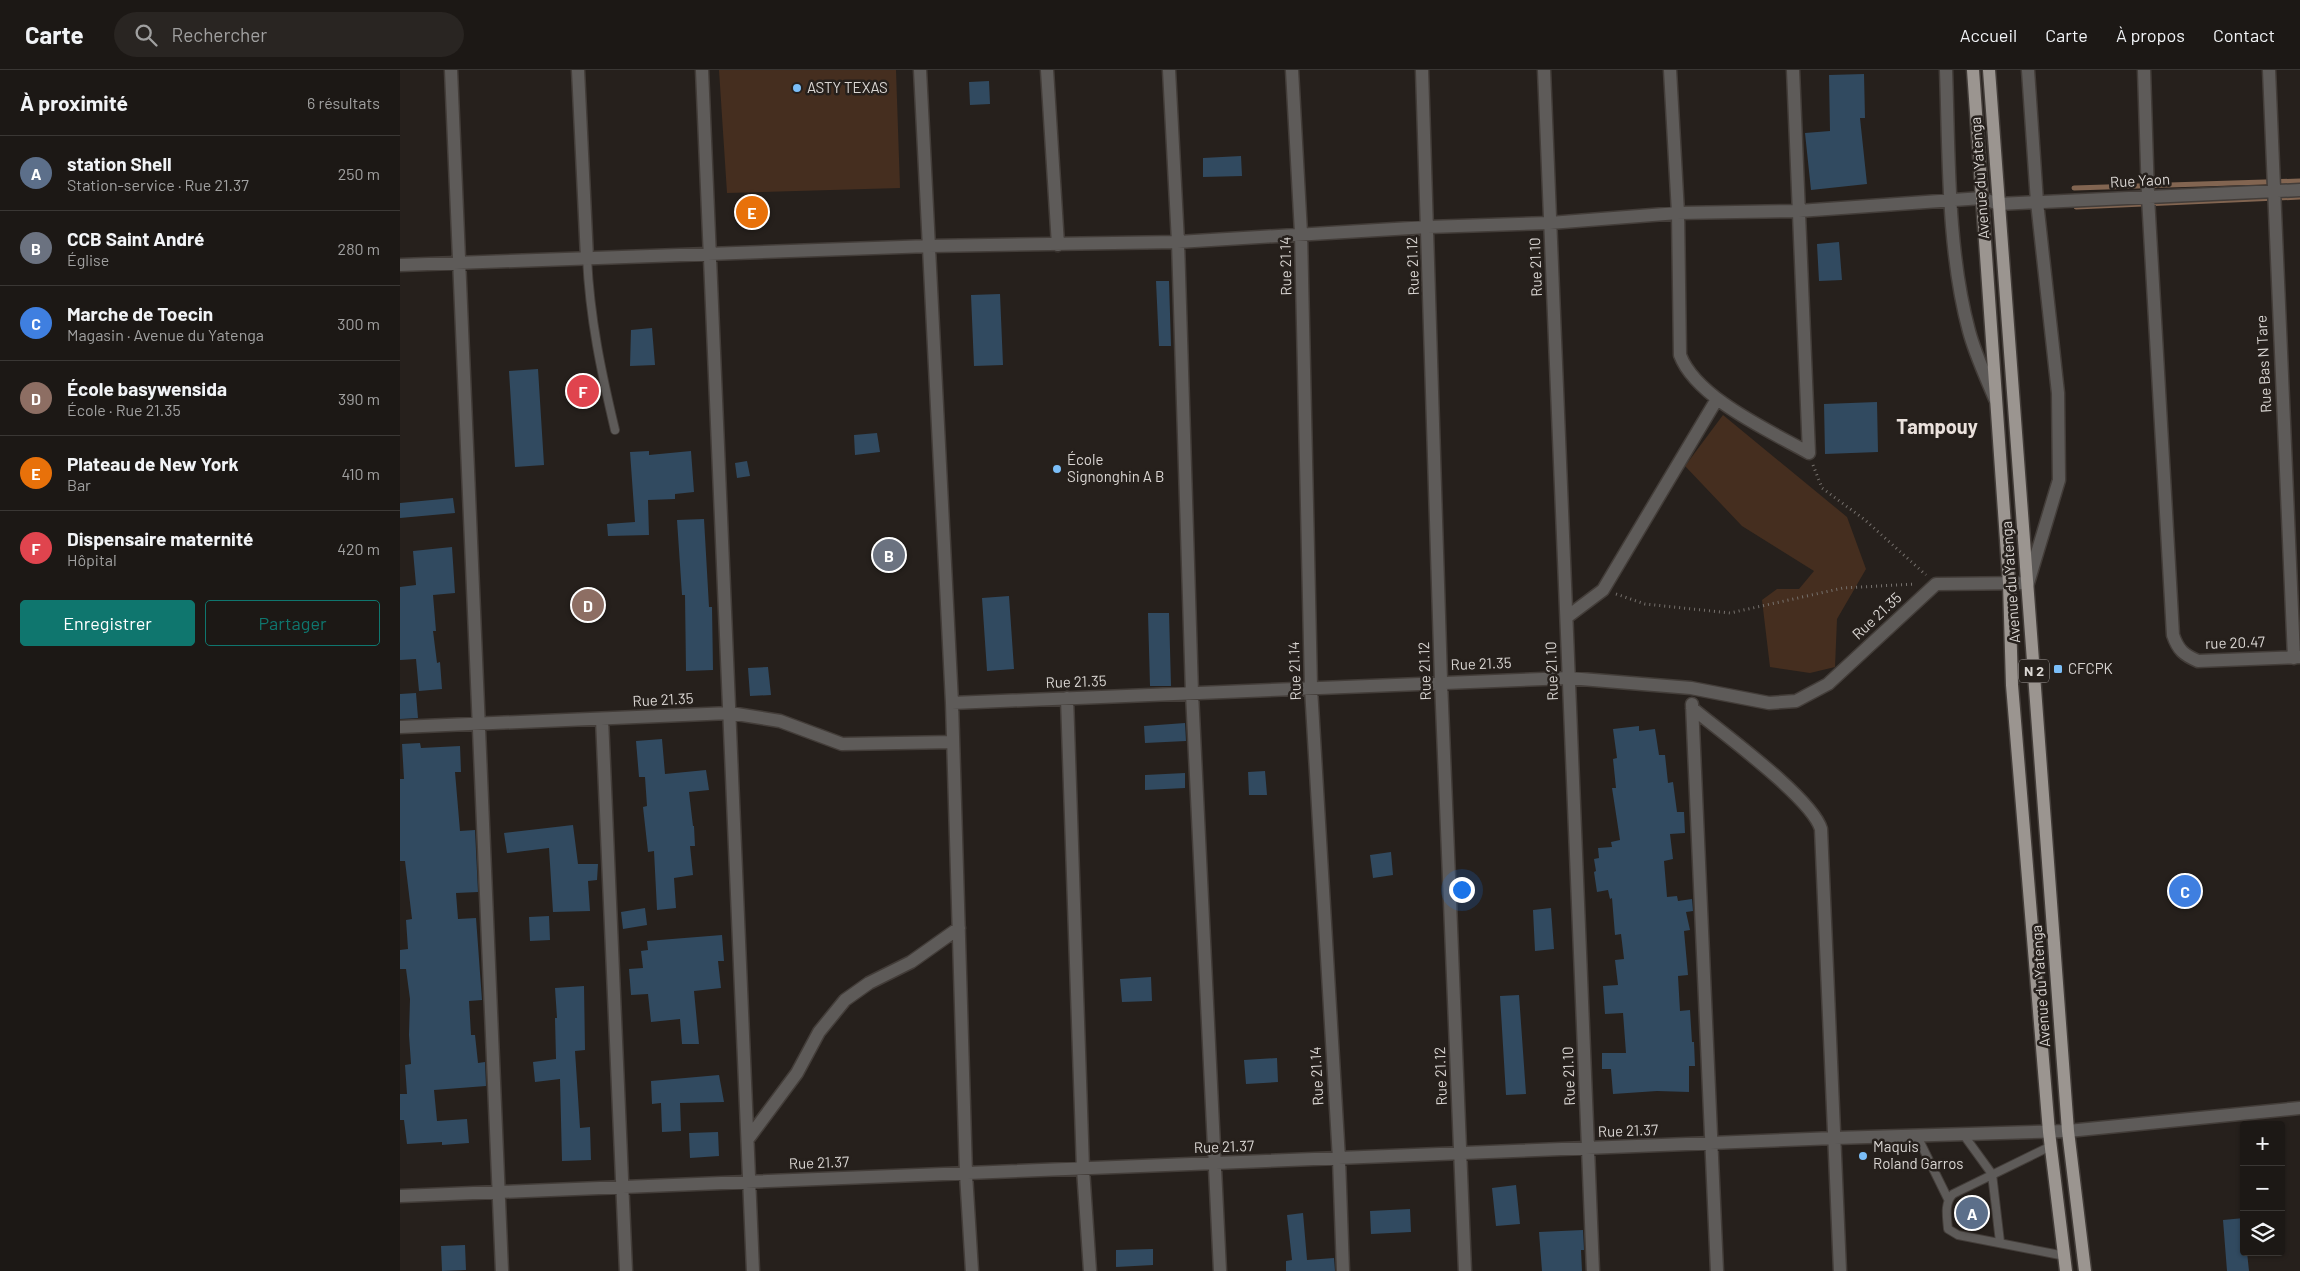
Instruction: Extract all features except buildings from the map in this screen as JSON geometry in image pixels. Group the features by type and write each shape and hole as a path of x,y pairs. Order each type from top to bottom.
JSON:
{"main road":[{"name":"Avenue du Yatenga","path":"1973,70 2009,583 2012,685 2049,1132 2066,1271"},
{"name":"Avenue du Yatenga","path":"1989,70 2068,1131 2085,1271"}],"street":[{"path":"451,70 502,1271"},
{"path":"578,70 587,258"},
{"path":"702,70 753,1271"},
{"path":"920,70 952,703 966,1174 972,1271"},
{"path":"1047,70 1058,244"},
{"path":"1170,70 1178,242 1192,693 1220,1271"},
{"name":"Rue 21.14","path":"1292,70 1301,233 1311,688 1343,1271"},
{"name":"Rue 21.12","path":"1422,70 1442,682 1465,1271"},
{"name":"Rue 21.10","path":"1544,70 1593,1271"},
{"path":"1670,70 1678,213 1680,355 1684,367 1717,400 1809,452"},
{"path":"1793,70 1809,452"},
{"path":"1946,70 1952,200 1958,274 1969,332 1997,403"},
{"path":"1936,584 2028,583 2059,480 2058,393 2037,202 2028,70"},
{"path":"2144,70 2148,197"},
{"name":"Rue Bas N Tare","path":"2269,70 2273,191 2297,657"},
{"name":"Rue Yaon","path":"1982,198 1998,204 2300,190"},
{"name":"rue 20.47","path":"2148,197 2173,636 2177,646 2185,655 2198,661 2297,657"},
{"path":"400,265 930,246 1178,242 1301,233 1550,223 1678,213 1799,210 1982,198"},
{"path":"1567,617 1603,590 1717,400"},
{"name":"Rue 21.35","path":"952,703 1569,678 1691,688 1769,703 1796,702 1828,684 1936,584"},
{"path":"1691,688 1717,1271"},
{"path":"1067,698 1083,1169 1090,1271"},
{"path":"1692,708 1793,791 1819,822 1821,830 1840,1271"},
{"name":"Rue 21.35","path":"400,727 730,713 780,721 842,744 953,742"},
{"path":"602,719 626,1271"},
{"path":"748,1139 797,1073 819,1032 844,1000 869,983 911,962 959,928"},
{"name":"Rue 21.37","path":"400,1196 1835,1138 2049,1132 2300,1108"}],"lane":[{"path":"587,258 589,302 597,356 615,430"},
{"path":"1963,1134 1992,1174 2000,1242"},
{"path":"1917,1136 1948,1199 1948,1229 1951,1232 2065,1256"},
{"path":"1948,1199 1953,1194 2051,1146"}],"path":[{"path":"1809,452 1822,488 1865,520 1936,584"},
{"name":"Rue 21.35","path":"1603,590 1645,604 1730,613 1843,588 1936,584"}],"shaded area":[{"path":"719,70 896,70 900,188 727,193"},
{"path":"1723,415 1847,517 1866,569 1837,619 1835,667 1810,673 1770,667 1762,600 1777,589 1799,589 1814,571 1742,526 1685,466"}],"waterway":[{"path":"2074,188 2300,181"},
{"path":"2076,207 2300,197"}],"place":[{"name":"ASTY TEXAS","path":"797,88"},
{"name":"Plateau de New York","path":"752,212"},
{"name":"Dispensaire maternité","path":"583,391"},
{"name":"École Signonghin A B","path":"1057,469"},
{"name":"CCB Saint André","path":"889,555"},
{"name":"École basywensida","path":"588,605"},
{"name":"CFCPK","path":"2058,669"},
{"name":"Marche de Toecin","path":"2185,891"},
{"name":"Maquis Roland Garros","path":"1863,1156"},
{"name":"station Shell","path":"1972,1213"}],"district":[{"name":"Tampouy","path":"1937,427"}]}
